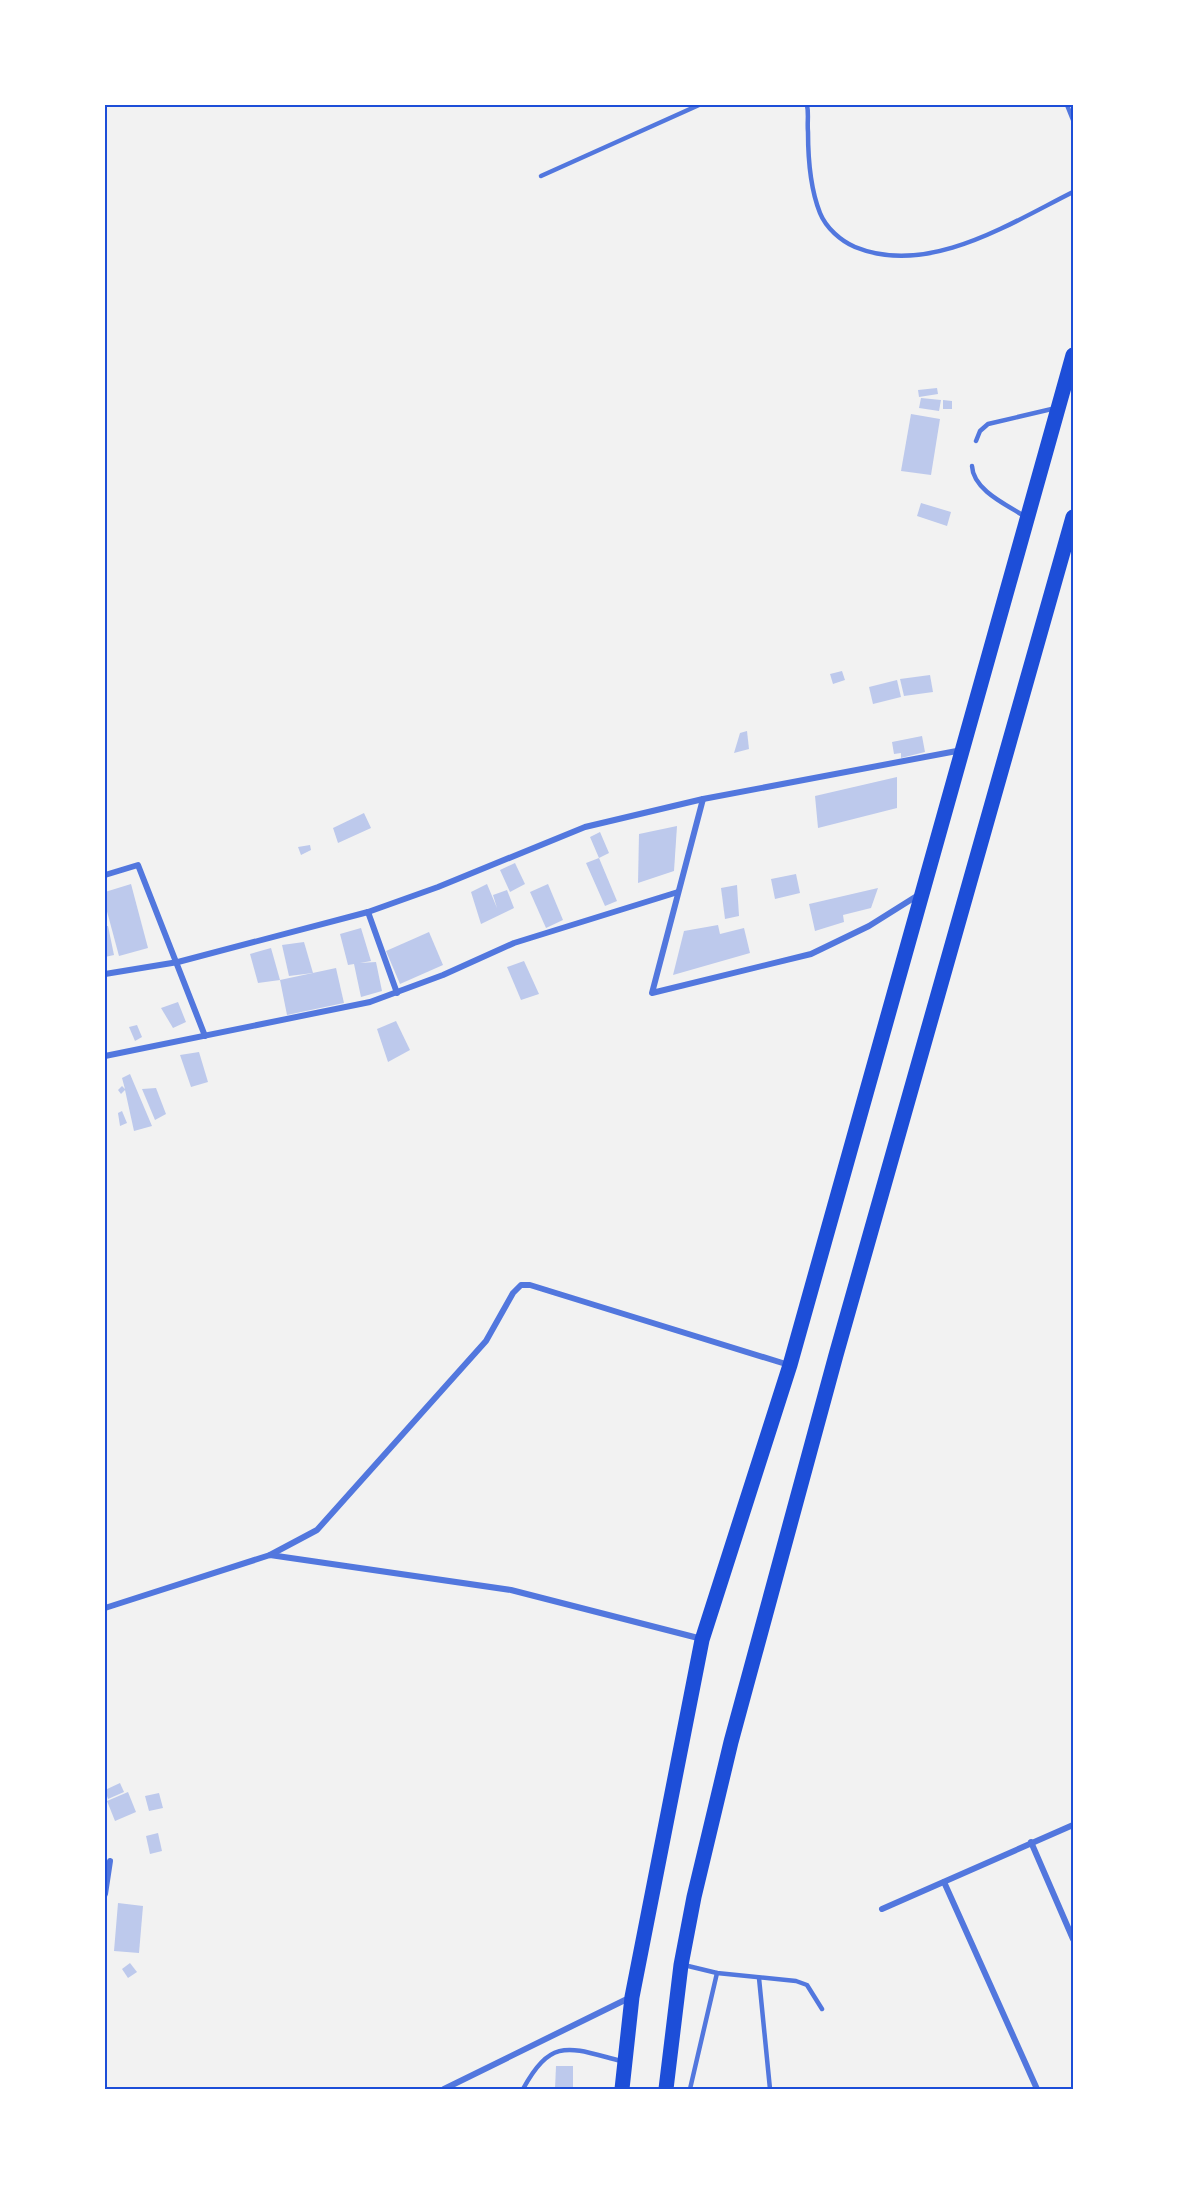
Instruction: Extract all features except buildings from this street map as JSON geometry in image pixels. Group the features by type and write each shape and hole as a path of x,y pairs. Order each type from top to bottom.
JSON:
{"highway":[{"path":"622,2089 632,1997 702,1640 790,1365 1073,355"},
{"path":"666,2089 681,1965 694,1897 731,1742 836,1355 1073,517"}],"street":[{"path":"105,974 178,962 368,912 438,887 585,827 703,799 962,750"},
{"path":"703,799 652,993 812,954 869,926 922,892"},
{"path":"105,875 138,865 178,962 205,1036"},
{"path":"105,1056 370,1002 443,975 514,943 678,892"},
{"path":"368,912 397,993"},
{"path":"105,1608 270,1555 317,1530 486,1341 513,1293 521,1286 530,1285 790,1365"},
{"path":"270,1555 511,1590 702,1640"},
{"path":"882,1909 1073,1825"},
{"path":"1031,1842 1073,1940"},
{"path":"105,1894 110,1861"},
{"path":"944,1882 1037,2089"},
{"path":"444,2089 632,1997"}],"lane":[{"path":"684,112 686,105"},
{"path":"541,176 699,105"},
{"path":"807,105 812,185 820,215 841,241 871,253 912,257 957,245 1003,228 1073,192"},
{"path":"1067,105 1073,120"},
{"path":"976,441 980,431 988,424 1058,407"},
{"path":"972,466 972,475 978,484 1027,518"},
{"path":"681,1965 759,1978 796,1981 807,1985 822,2009"},
{"path":"690,2089 717,1972"},
{"path":"759,1978 770,2089"},
{"path":"523,2089 535,2067 549,2054 562,2048 624,2061"}]}
